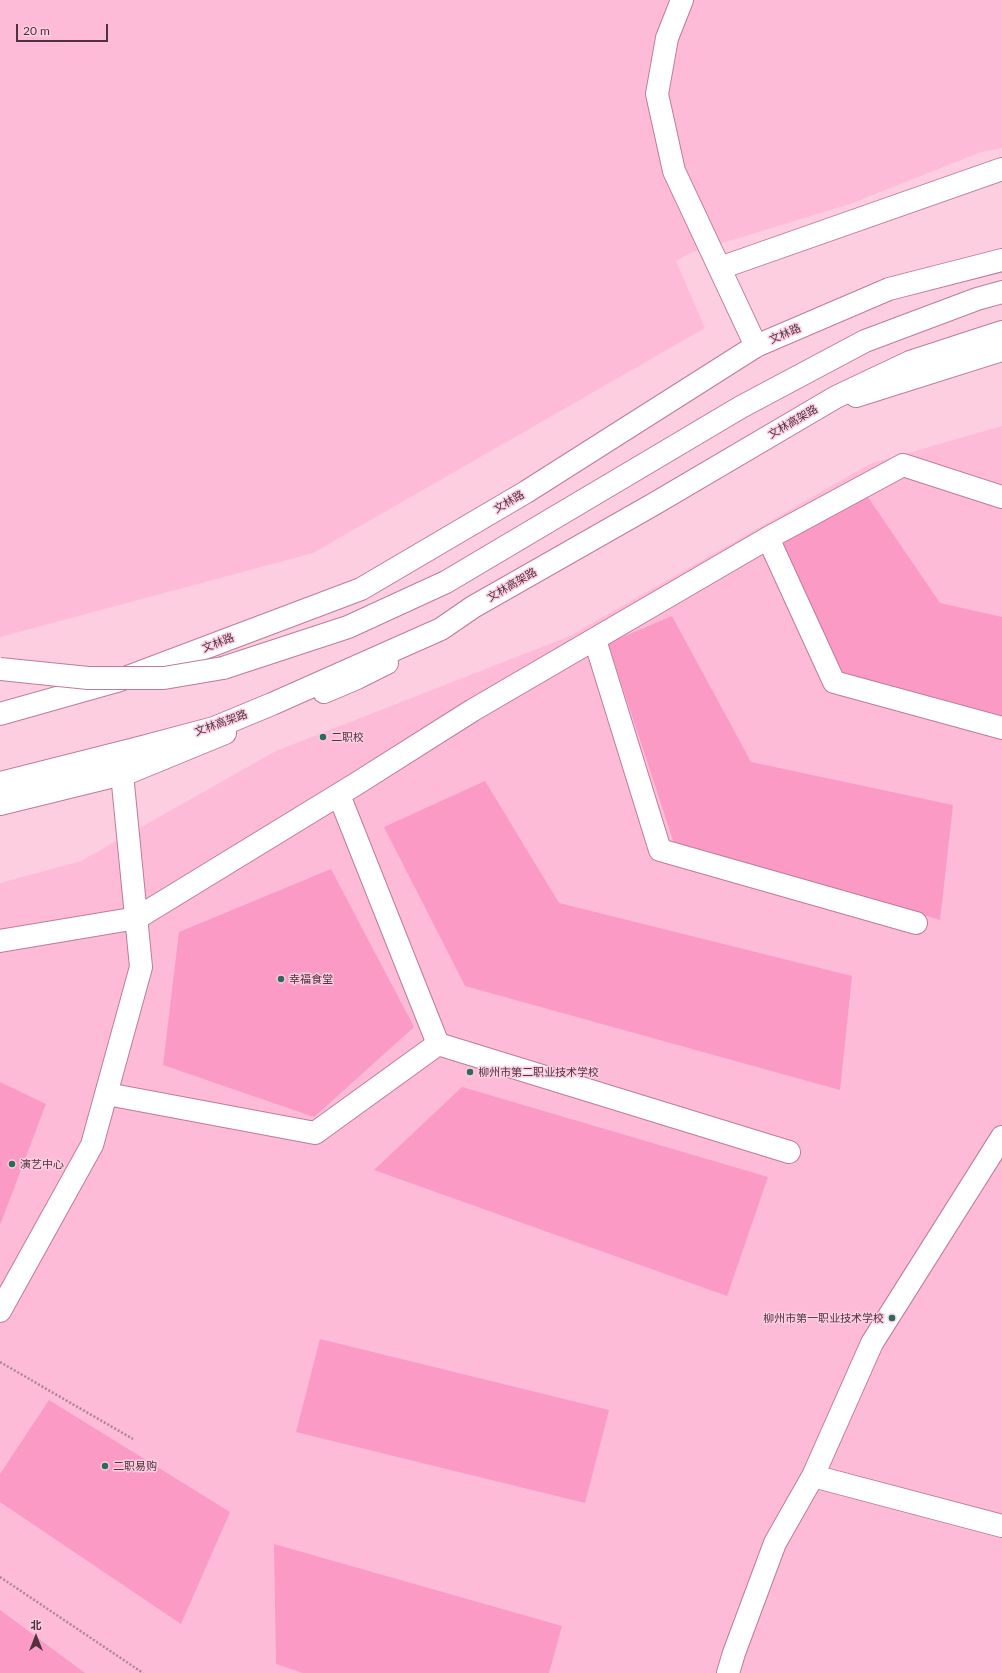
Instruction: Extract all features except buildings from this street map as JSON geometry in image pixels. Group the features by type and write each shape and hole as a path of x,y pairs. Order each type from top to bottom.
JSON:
{"main road":[{"path":"682,0 668,38 657,94 674,171 756,346"},
{"path":"720,268 1002,169"},
{"name":"文林路","path":"0,714 117,681 360,589 526,492 756,346 889,289 1002,260"},
{"path":"0,669 88,678 164,678 223,668 348,627 446,582 741,407 865,341 977,299 1002,292"},
{"name":"文林高架路","path":"0,783 214,728 441,629 473,607 647,508 836,397 910,362 1002,332"},
{"path":"0,804 130,772 364,675 472,619 858,394 1002,350"},
{"path":"0,941 136,918 473,710 768,538 903,464 1002,497"},
{"path":"768,538 834,682 1002,728"},
{"path":"595,640 660,850 916,923"},
{"path":"0,1310 92,1145 141,968 122,774"},
{"path":"339,794 438,1044"},
{"path":"106,1094 315,1133 438,1044"},
{"path":"438,1044 789,1152"},
{"path":"728,1673 775,1543 813,1476 872,1342 1002,1137"},
{"path":"813,1476 1002,1526"}],"path":[{"path":"0,1362 133,1439"},
{"path":"0,1578 143,1673"}],"shaded area":[{"path":"0,0 1002,0 1002,148 981,152 850,204 690,253 676,261 705,328 313,553 0,637"},
{"name":"柳州市第二职业技术学校","path":"1002,426 1002,1673 0,1673 0,883 81,861 276,751 570,636 870,464"}],"place":[{"name":"二职校","path":"323,737"},
{"name":"幸福食堂","path":"281,979"},
{"name":"柳州市第二职业技术学校","path":"470,1072"},
{"name":"演艺中心","path":"12,1164"},
{"name":"柳州市第一职业技术学校","path":"892,1318"},
{"name":"二职易购","path":"105,1466"}]}
